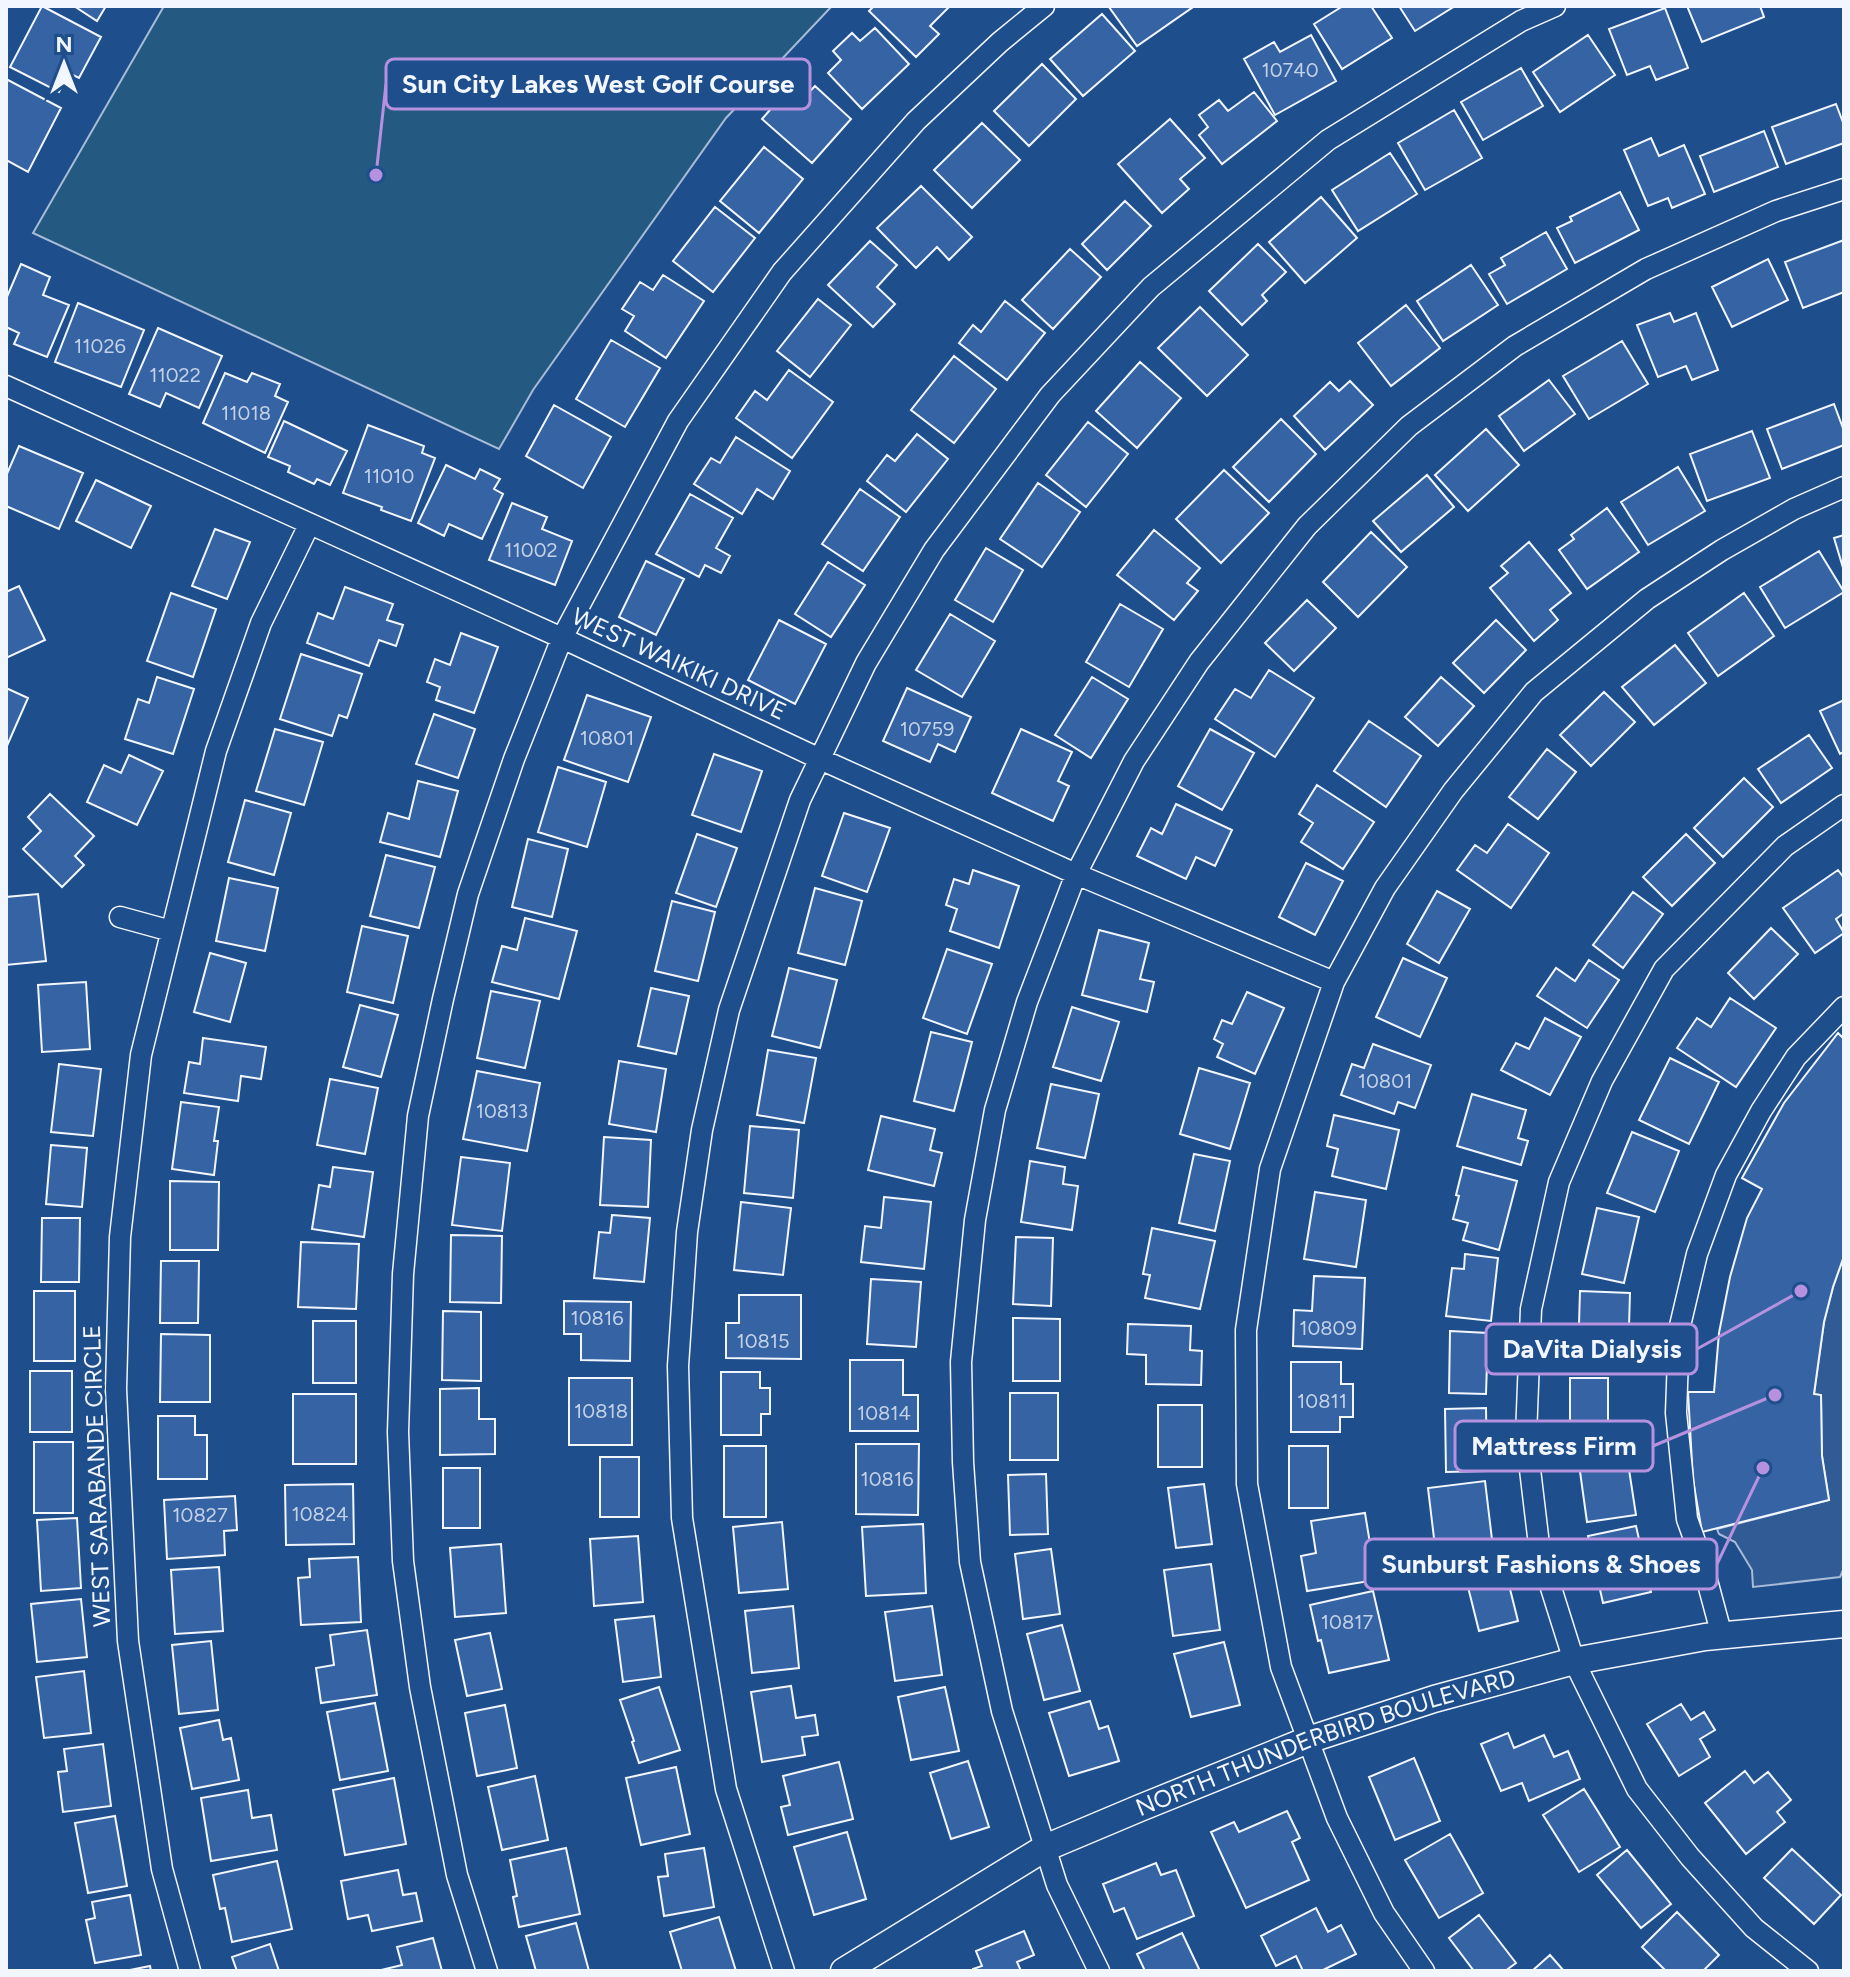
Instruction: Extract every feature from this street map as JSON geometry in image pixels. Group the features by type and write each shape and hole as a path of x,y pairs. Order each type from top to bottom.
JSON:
{"street":[{"path":"487,1971 457,1875 420,1687 403,1561 398,1432 403,1274 418,1116 468,894 514,759 562,638 678,421 782,272 916,121 1000,42 1044,6"},
{"path":"784,1971 726,1789 682,1518 678,1366 687,1232 702,1130 729,1010 800,800 866,663 934,550 1050,395 1151,287 1328,140 1521,21 1555,6"},
{"path":"1099,1971 1057,1885 1002,1711 970,1562 963,1462 961,1362 975,1220 995,1110 1027,1002 1076,874 1134,761 1199,662 1307,526 1409,426 1515,346 1646,269 1776,211 1844,189"},
{"name":"WEST WAIKIKI DRIVE","path":"6,386 1076,874 1334,982"},
{"path":"1424,1971 1384,1913 1337,1818 1281,1667 1247,1484 1246,1330 1270,1169 1334,982 1385,888 1453,791 1534,692 1647,599 1722,550 1794,509 1844,487"},
{"name":"WEST SARABANDE CIRCLE","path":"190,1971 162,1869 128,1641 116,1389 120,1237 141,1055 216,751 261,623 309,525"},
{"path":"1808,1971 1754,1928 1690,1857 1637,1789 1574,1661 1540,1553 1526,1436 1531,1309 1559,1182 1602,1081 1664,969 1785,846 1844,805"},
{"path":"120,917 171,931"},
{"path":"1722,1636 1687,1519 1676,1413 1679,1330 1697,1254 1726,1175 1761,1111 1796,1057 1844,1007"},
{"name":"NORTH THUNDERBIRD BOULEVARD","path":"844,1971 1045,1848 1308,1740 1434,1699 1574,1661 1722,1636 1844,1624"}],"shaded area":[{"path":"164,6 832,6 726,118 533,390 499,449 33,233"},
{"path":"1844,1256 1844,1568 1840,1577 1753,1587 1752,1570 1735,1542 1719,1534 1717,1529 1829,1500 1822,1456 1821,1395 1814,1394 1824,1322"}],"building":[{"path":"42,6 101,37 79,78 69,73 59,92 10,67"},
{"path":"74,6 106,6 97,21"},
{"path":"874,6 950,6 930,26 939,34 916,57 869,11"},
{"path":"1110,6 1192,6 1193,7 1137,46"},
{"path":"1343,6 1371,6 1392,38 1342,69 1314,24"},
{"path":"1399,6 1455,6 1415,31"},
{"path":"1687,6 1760,6 1764,17 1702,42"},
{"path":"1665,8 1688,68 1656,80 1650,66 1627,75 1609,29"},
{"path":"1102,14 1135,51 1083,96 1050,59"},
{"path":"875,28 909,64 862,109 828,73 841,60 833,51 852,33 860,41"},
{"path":"1311,35 1336,81 1275,115 1244,59 1274,42 1280,52"},
{"path":"1588,35 1615,75 1560,112 1533,72"},
{"path":"1042,64 1076,99 1029,146 994,111"},
{"path":"1521,68 1543,106 1483,140 1461,102"},
{"path":"6,79 61,108 28,172 6,160"},
{"path":"815,86 851,119 812,163 762,119 783,95 796,106"},
{"path":"1254,92 1277,121 1222,164 1199,135 1208,127 1199,115 1219,100 1228,111"},
{"path":"1836,104 1844,125 1844,143 1786,164 1772,127"},
{"path":"1454,110 1482,158 1425,190 1398,143"},
{"path":"1170,119 1205,158 1180,179 1189,189 1162,213 1118,164"},
{"path":"982,123 1020,160 972,208 934,170"},
{"path":"1764,131 1778,167 1714,192 1700,156"},
{"path":"1651,138 1659,156 1684,145 1705,194 1672,208 1668,198 1648,206 1624,150"},
{"path":"764,147 803,179 759,233 720,201"},
{"path":"1390,153 1417,194 1358,231 1332,190"},
{"path":"921,186 972,237 949,260 937,247 916,268 877,228"},
{"path":"1620,192 1639,230 1575,263 1557,228 1572,221 1570,217"},
{"path":"1321,197 1357,238 1305,283 1269,242"},
{"path":"1125,201 1151,226 1107,270 1082,244"},
{"path":"715,207 755,238 713,292 673,261"},
{"path":"1546,232 1567,269 1507,304 1489,274 1505,265 1501,258"},
{"path":"1844,240 1844,292 1803,308 1785,262"},
{"path":"870,241 897,265 877,287 895,304 873,327 828,285"},
{"path":"1258,244 1286,272 1262,295 1267,301 1242,325 1209,291"},
{"path":"1070,249 1101,277 1053,329 1022,300"},
{"path":"1768,259 1788,300 1732,327 1712,287"},
{"path":"21,264 50,277 43,295 69,305 47,357 14,344 19,333 6,327 6,299"},
{"path":"1471,265 1498,305 1443,341 1417,301"},
{"path":"663,275 704,301 666,358 625,331 634,316 622,309 640,282 653,290"},
{"path":"818,299 851,325 810,377 777,351"},
{"path":"1005,301 1045,333 1007,380 959,343 973,325 981,332"},
{"path":"78,303 144,330 121,387 55,362"},
{"path":"1406,305 1440,348 1391,386 1358,343"},
{"path":"1200,307 1248,355 1207,396 1158,348"},
{"path":"1670,313 1674,322 1696,313 1718,370 1692,380 1686,366 1658,377 1637,325"},
{"path":"158,328 222,356 199,408 166,393 160,407 129,394"},
{"path":"611,340 660,368 625,427 576,399"},
{"path":"1622,341 1648,384 1589,419 1563,376"},
{"path":"954,356 996,389 954,443 911,410"},
{"path":"1140,362 1181,398 1137,448 1096,411"},
{"path":"789,370 833,402 792,458 736,418 755,391 767,400"},
{"path":"225,373 247,382 252,373 280,384 275,396 288,402 265,453 203,423"},
{"path":"1549,380 1575,414 1524,451 1499,416"},
{"path":"1350,381 1373,405 1325,450 1294,416 1330,382 1339,391"},
{"path":"1834,404 1844,431 1844,445 1782,469 1767,429"},
{"path":"554,405 611,437 583,488 526,456"},
{"path":"1281,419 1316,454 1269,502 1233,467"},
{"path":"284,421 347,451 330,485 317,479 314,484 288,472 290,466 268,457"},
{"path":"1088,422 1128,454 1086,507 1046,475"},
{"path":"368,425 424,446 422,453 435,458 411,521 343,493"},
{"path":"1486,429 1519,465 1468,511 1435,475"},
{"path":"1752,431 1770,478 1707,501 1690,454"},
{"path":"917,434 948,459 906,512 867,481 887,455 895,461"},
{"path":"736,437 790,471 773,499 757,489 742,514 694,484 711,458 720,463"},
{"path":"19,446 83,473 59,529 6,506 6,476"},
{"path":"446,465 475,479 480,469 500,479 494,489 503,494 482,539 449,524 444,536 418,523"},
{"path":"1678,467 1705,511 1648,545 1621,502"},
{"path":"1224,470 1269,513 1221,563 1176,519"},
{"path":"1427,475 1454,507 1401,552 1373,521"},
{"path":"96,480 151,506 131,548 76,521"},
{"path":"1038,483 1080,512 1042,567 1000,539"},
{"path":"860,489 900,517 863,571 822,544"},
{"path":"690,494 733,518 716,548 730,556 721,573 705,565 699,577 656,554"},
{"path":"512,503 547,517 542,529 572,541 555,585 489,560"},
{"path":"1607,508 1639,552 1587,589 1559,550 1574,539 1571,535"},
{"path":"215,529 250,542 227,599 192,586"},
{"path":"1154,530 1200,568 1187,583 1198,591 1174,620 1117,575"},
{"path":"1371,532 1407,567 1358,617 1323,582"},
{"path":"1844,535 1844,571 1834,538"},
{"path":"1529,542 1571,593 1550,610 1558,620 1534,641 1490,588 1508,573 1501,566"},
{"path":"986,548 1023,570 993,622 955,600"},
{"path":"1819,551 1844,592 1785,628 1760,587"},
{"path":"646,561 684,579 656,635 619,617"},
{"path":"828,562 865,585 831,637 795,614"},
{"path":"19,586 45,640 6,658 6,592"},
{"path":"345,587 393,604 387,620 403,625 396,646 379,640 369,666 307,643 318,613 333,619"},
{"path":"171,593 216,609 193,677 147,661"},
{"path":"1744,593 1774,636 1718,676 1688,633"},
{"path":"1307,600 1336,628 1294,671 1265,643"},
{"path":"1120,604 1163,629 1129,687 1086,662"},
{"path":"950,614 995,641 962,697 916,670"},
{"path":"779,620 826,644 795,704 748,680"},
{"path":"1496,620 1526,650 1484,693 1453,663"},
{"path":"461,633 498,647 474,713 436,700 440,687 427,682 435,659 450,665"},
{"path":"1675,645 1706,683 1654,725 1622,687"},
{"path":"301,654 362,674 347,718 339,715 332,736 280,719"},
{"path":"1269,670 1314,698 1275,757 1215,719 1235,689 1251,698"},
{"path":"157,677 194,689 173,754 125,739 138,699 149,703"},
{"path":"1092,677 1128,699 1091,758 1055,735"},
{"path":"1441,677 1474,706 1438,746 1405,717"},
{"path":"6,688 28,698 6,748"},
{"path":"907,688 971,717 955,752 938,744 930,762 883,741"},
{"path":"1604,692 1635,722 1591,766 1560,735"},
{"path":"587,695 651,717 628,782 564,760"},
{"path":"1844,700 1844,752 1840,754 1820,711"},
{"path":"434,714 475,729 458,778 416,764"},
{"path":"1369,721 1421,756 1386,807 1334,771"},
{"path":"275,729 323,742 304,805 256,791"},
{"path":"1021,729 1072,752 1058,781 1069,786 1053,821 992,793"},
{"path":"1210,729 1254,753 1222,810 1178,786"},
{"path":"1809,735 1832,768 1781,803 1758,769"},
{"path":"1547,749 1576,772 1538,819 1509,797"},
{"path":"714,754 762,771 741,832 692,815"},
{"path":"129,755 163,771 137,825 87,802 104,765 121,773"},
{"path":"558,767 606,782 587,847 538,832"},
{"path":"1744,778 1773,807 1723,857 1694,828"},
{"path":"418,781 458,791 440,857 380,842 388,813 409,819"},
{"path":"1317,785 1374,822 1343,869 1301,842 1313,823 1299,814"},
{"path":"50,794 94,836 75,856 84,865 62,887 23,849 41,831 28,817"},
{"path":"245,800 291,813 274,875 228,862"},
{"path":"1176,804 1232,830 1215,866 1196,857 1186,879 1137,856 1151,828 1162,834"},
{"path":"844,813 890,828 867,892 822,876"},
{"path":"1508,824 1549,853 1511,908 1457,870 1475,845 1487,853"},
{"path":"697,834 737,848 716,907 676,893"},
{"path":"1686,834 1715,863 1672,906 1643,877"},
{"path":"528,839 568,849 552,917 512,907"},
{"path":"386,855 435,867 419,928 370,916"},
{"path":"1306,863 1343,881 1315,935 1279,917"},
{"path":"973,870 1019,886 999,948 950,931 957,909 946,905 954,879 969,884"},
{"path":"1838,870 1844,878 1844,913 1836,919 1844,933 1815,953 1783,908"},
{"path":"229,878 278,888 265,951 216,941"},
{"path":"815,888 862,901 845,965 798,953"},
{"path":"1437,891 1470,909 1439,963 1407,944"},
{"path":"1633,892 1663,914 1623,968 1593,945"},
{"path":"38,894 46,961 6,965 6,897"},
{"path":"672,901 715,912 698,981 655,971"},
{"path":"525,918 577,931 559,999 492,982 502,946 517,950"},
{"path":"362,926 408,936 393,1003 347,992"},
{"path":"1771,928 1798,954 1754,999 1728,973"},
{"path":"1099,930 1149,943 1140,979 1154,982 1147,1012 1082,995"},
{"path":"947,949 992,964 967,1034 923,1018"},
{"path":"210,953 246,963 230,1022 194,1012"},
{"path":"1403,958 1447,978 1420,1037 1376,1017"},
{"path":"1589,960 1619,980 1587,1028 1537,996 1556,968 1575,981"},
{"path":"789,968 837,980 820,1048 772,1036"},
{"path":"86,982 90,1049 42,1052 38,985"},
{"path":"651,988 689,996 676,1054 638,1046"},
{"path":"491,991 540,1001 525,1068 477,1058"},
{"path":"1247,992 1284,1008 1255,1074 1217,1057 1223,1044 1214,1039 1222,1020 1232,1024"},
{"path":"1730,998 1776,1028 1736,1087 1677,1048 1697,1018 1711,1027"},
{"path":"360,1005 398,1015 381,1077 343,1067"},
{"path":"1072,1007 1119,1022 1101,1081 1053,1067"},
{"path":"1545,1018 1581,1037 1550,1095 1501,1070 1516,1043 1529,1049"},
{"path":"931,1032 972,1042 954,1111 914,1101"},
{"path":"1838,1033 1844,1039 1844,1256 1824,1322 1814,1394 1821,1395 1822,1456 1829,1500 1702,1532 1693,1480 1688,1392 1714,1392 1719,1333 1730,1277 1747,1218 1762,1189 1742,1178 1784,1103"},
{"path":"203,1038 266,1047 261,1079 241,1076 238,1101 184,1093 189,1062 200,1064"},
{"path":"1373,1044 1431,1065 1415,1108 1398,1102 1394,1114 1341,1095 1352,1064 1364,1068"},
{"path":"768,1050 816,1058 804,1123 757,1115"},
{"path":"1670,1058 1719,1082 1689,1144 1639,1120"},
{"path":"619,1061 666,1069 656,1132 609,1124"},
{"path":"59,1064 101,1069 93,1136 51,1132"},
{"path":"1199,1068 1250,1083 1230,1149 1180,1134"},
{"path":"477,1071 540,1083 527,1151 463,1139"},
{"path":"330,1079 378,1088 365,1154 317,1145"},
{"path":"1051,1084 1099,1094 1085,1158 1037,1148"},
{"path":"1472,1094 1526,1110 1518,1138 1528,1141 1521,1165 1457,1146"},
{"path":"181,1102 219,1107 214,1141 218,1141 214,1175 172,1169"},
{"path":"1334,1115 1399,1130 1386,1189 1332,1176 1338,1149 1327,1146"},
{"path":"881,1116 935,1129 930,1150 942,1153 934,1186 868,1170"},
{"path":"750,1126 799,1130 793,1198 744,1193"},
{"path":"1632,1132 1679,1151 1655,1212 1607,1193"},
{"path":"604,1137 651,1140 648,1207 600,1205"},
{"path":"51,1145 87,1148 82,1207 46,1204"},
{"path":"1194,1154 1230,1161 1215,1231 1179,1223"},
{"path":"461,1157 510,1163 502,1231 452,1225"},
{"path":"1030,1161 1065,1167 1063,1184 1078,1186 1072,1230 1021,1222"},
{"path":"333,1167 373,1172 364,1237 312,1229 319,1185 330,1187"},
{"path":"1463,1167 1517,1181 1499,1250 1463,1240 1468,1223 1453,1219"},
{"path":"170,1181 219,1182 218,1250 170,1250"},
{"path":"1315,1192 1366,1200 1356,1267 1304,1259"},
{"path":"884,1197 931,1202 924,1269 861,1262 865,1226 881,1228"},
{"path":"741,1202 791,1208 783,1275 734,1270"},
{"path":"1597,1208 1639,1217 1624,1283 1582,1274"},
{"path":"612,1215 650,1218 644,1282 594,1278 599,1232 610,1233"},
{"path":"42,1218 80,1218 79,1282 41,1282"},
{"path":"1152,1228 1215,1241 1200,1309 1145,1298 1150,1275 1143,1274"},
{"path":"451,1235 502,1236 501,1303 450,1302"},
{"path":"1016,1237 1053,1238 1051,1306 1013,1304"},
{"path":"301,1242 359,1244 356,1309 298,1307"},
{"path":"1465,1254 1498,1258 1491,1321 1446,1316 1452,1268 1464,1269"},
{"path":"161,1261 199,1261 198,1323 160,1323"},
{"path":"1314,1276 1365,1278 1362,1349 1293,1346 1294,1310 1312,1311"},
{"path":"871,1279 921,1282 916,1347 867,1344"},
{"path":"34,1291 75,1291 75,1361 34,1361"},
{"path":"1580,1291 1630,1293 1628,1359 1578,1357"},
{"path":"739,1295 801,1295 801,1359 726,1358 726,1323 739,1323"},
{"path":"564,1301 631,1302 630,1361 581,1360 581,1334 564,1334"},
{"path":"443,1311 481,1312 481,1381 442,1380"},
{"path":"1013,1318 1060,1319 1060,1381 1013,1381"},
{"path":"313,1321 356,1321 356,1383 313,1383"},
{"path":"1128,1324 1191,1326 1190,1350 1202,1351 1201,1385 1146,1384 1146,1355 1127,1354"},
{"path":"1450,1331 1488,1333 1486,1394 1449,1393"},
{"path":"161,1334 210,1335 210,1402 160,1402"},
{"path":"850,1360 903,1360 903,1395 918,1395 918,1431 850,1431"},
{"path":"1291,1362 1341,1362 1341,1384 1353,1384 1353,1417 1340,1417 1340,1432 1291,1432"},
{"path":"30,1371 72,1371 72,1432 30,1432"},
{"path":"721,1372 760,1372 760,1388 770,1388 770,1414 761,1414 761,1435 721,1435"},
{"path":"569,1378 632,1378 632,1445 569,1445"},
{"path":"1570,1378 1608,1378 1608,1439 1570,1439"},
{"path":"479,1388 479,1419 495,1419 495,1454 440,1455 440,1389"},
{"path":"1010,1393 1058,1393 1058,1460 1010,1460"},
{"path":"293,1394 356,1394 356,1464 293,1464"},
{"path":"1158,1405 1202,1405 1202,1467 1158,1467"},
{"path":"1486,1408 1487,1471 1446,1472 1445,1409"},
{"path":"158,1416 195,1416 195,1435 207,1435 207,1479 158,1479"},
{"path":"34,1442 73,1442 73,1513 34,1513"},
{"path":"856,1444 919,1444 918,1515 856,1514"},
{"path":"724,1446 766,1446 766,1517 724,1517"},
{"path":"1289,1446 1328,1446 1328,1508 1289,1508"},
{"path":"1626,1450 1636,1515 1587,1522 1578,1457"},
{"path":"600,1457 639,1457 639,1517 600,1517"},
{"path":"443,1468 480,1468 480,1528 443,1528"},
{"path":"1046,1474 1048,1534 1010,1535 1008,1475"},
{"path":"1485,1481 1493,1548 1436,1555 1428,1488"},
{"path":"353,1484 354,1544 286,1545 285,1485"},
{"path":"1204,1484 1212,1544 1176,1548 1168,1488"},
{"path":"235,1496 237,1530 224,1531 225,1555 167,1559 164,1500"},
{"path":"1365,1513 1376,1580 1307,1591 1301,1556 1316,1553 1311,1521"},
{"path":"77,1518 81,1588 41,1591 37,1520"},
{"path":"782,1522 788,1589 739,1593 733,1527"},
{"path":"923,1524 926,1593 866,1596 862,1527"},
{"path":"1636,1526 1651,1592 1603,1603 1588,1536"},
{"path":"638,1536 643,1602 594,1606 590,1539"},
{"path":"501,1544 506,1613 455,1617 450,1548"},
{"path":"1051,1549 1060,1614 1023,1619 1015,1554"},
{"path":"1501,1553 1518,1621 1479,1631 1462,1563"},
{"path":"358,1557 361,1622 301,1625 298,1578 310,1577 309,1559"},
{"path":"1211,1564 1220,1630 1173,1636 1164,1570"},
{"path":"219,1567 223,1631 175,1634 171,1570"},
{"path":"1373,1591 1389,1660 1329,1673 1310,1605"},
{"path":"81,1599 87,1657 37,1662 31,1604"},
{"path":"793,1606 799,1668 752,1673 745,1611"},
{"path":"932,1606 942,1675 895,1681 885,1612"},
{"path":"654,1616 661,1677 623,1682 615,1620"},
{"path":"1062,1625 1080,1691 1044,1700 1027,1634"},
{"path":"367,1630 377,1695 321,1703 316,1668 334,1665 330,1635"},
{"path":"490,1633 502,1689 467,1696 455,1640"},
{"path":"211,1641 218,1710 179,1714 172,1645"},
{"path":"1224,1642 1240,1705 1191,1717 1174,1654"},
{"path":"84,1671 91,1733 44,1738 36,1677"},
{"path":"791,1686 796,1718 815,1715 818,1735 802,1737 805,1755 762,1762 751,1692"},
{"path":"659,1687 680,1750 639,1763 620,1700"},
{"path":"945,1687 959,1751 911,1760 898,1697"},
{"path":"1090,1701 1099,1729 1108,1726 1119,1761 1069,1776 1049,1713"},
{"path":"375,1703 388,1771 340,1780 327,1712"},
{"path":"1681,1704 1691,1720 1704,1712 1715,1730 1700,1739 1710,1757 1679,1776 1647,1724"},
{"path":"505,1705 517,1768 477,1776 465,1713"},
{"path":"219,1720 223,1740 231,1738 239,1780 192,1789 180,1728"},
{"path":"1508,1733 1514,1748 1544,1735 1554,1757 1568,1751 1580,1779 1529,1801 1522,1783 1501,1791 1481,1744"},
{"path":"103,1744 111,1806 63,1812 58,1772 67,1771 64,1749"},
{"path":"1414,1758 1440,1821 1395,1840 1369,1777"},
{"path":"968,1761 989,1827 951,1839 930,1773"},
{"path":"839,1762 853,1819 788,1835 781,1807 790,1805 783,1776"},
{"path":"676,1767 690,1834 641,1845 626,1778"},
{"path":"1745,1771 1754,1783 1768,1772 1791,1800 1777,1812 1785,1822 1746,1854 1705,1803"},
{"path":"535,1776 548,1840 502,1850 488,1787"},
{"path":"394,1778 406,1844 345,1855 333,1790"},
{"path":"1584,1789 1620,1847 1579,1872 1543,1815"},
{"path":"248,1790 252,1818 271,1815 277,1850 211,1861 201,1798"},
{"path":"1287,1811 1300,1838 1292,1842 1309,1880 1246,1908 1211,1832 1234,1822 1239,1832"},
{"path":"115,1816 127,1886 88,1893 75,1823"},
{"path":"847,1832 866,1899 814,1915 794,1847"},
{"path":"1450,1834 1483,1893 1439,1918 1405,1860"},
{"path":"566,1848 580,1914 519,1927 510,1860"},
{"path":"704,1848 714,1907 664,1916 658,1877 668,1876 665,1854"},
{"path":"1792,1849 1841,1895 1814,1924 1764,1878"},
{"path":"1627,1850 1671,1904 1641,1928 1597,1875"},
{"path":"277,1861 292,1929 232,1942 225,1908 220,1909 213,1875"},
{"path":"1156,1863 1161,1875 1176,1870 1194,1916 1137,1939 1124,1908 1114,1912 1103,1884"},
{"path":"398,1870 403,1895 416,1893 422,1921 372,1931 368,1915 348,1919 341,1881"},
{"path":"130,1895 141,1955 95,1963 86,1920 95,1918 92,1902"},
{"path":"1316,1908 1328,1932 1341,1925 1356,1954 1321,1971 1303,1971 1296,1956 1276,1966 1261,1936"},
{"path":"1677,1912 1719,1955 1703,1971 1666,1971 1642,1947"},
{"path":"1479,1915 1516,1963 1505,1971 1474,1971 1449,1938"},
{"path":"719,1917 736,1971 682,1971 670,1932"},
{"path":"576,1923 589,1971 536,1971 526,1936"},
{"path":"1024,1931 1034,1955 1017,1962 1021,1971 973,1971 982,1966 976,1951"},
{"path":"1182,1933 1200,1971 1145,1971 1137,1954"},
{"path":"433,1938 442,1971 377,1971 402,1965 397,1947"},
{"path":"270,1944 279,1971 237,1971 232,1957"},
{"path":"1550,1955 1564,1971 1532,1971"},
{"path":"150,1966 151,1971 125,1971"}],"place":[{"name":"Sun City Lakes West Golf Course","path":"376,175"},
{"name":"DaVita Dialysis","path":"1801,1291"},
{"name":"Mattress Firm","path":"1775,1395"},
{"name":"Sunburst Fashions & Shoes","path":"1763,1468"}]}
